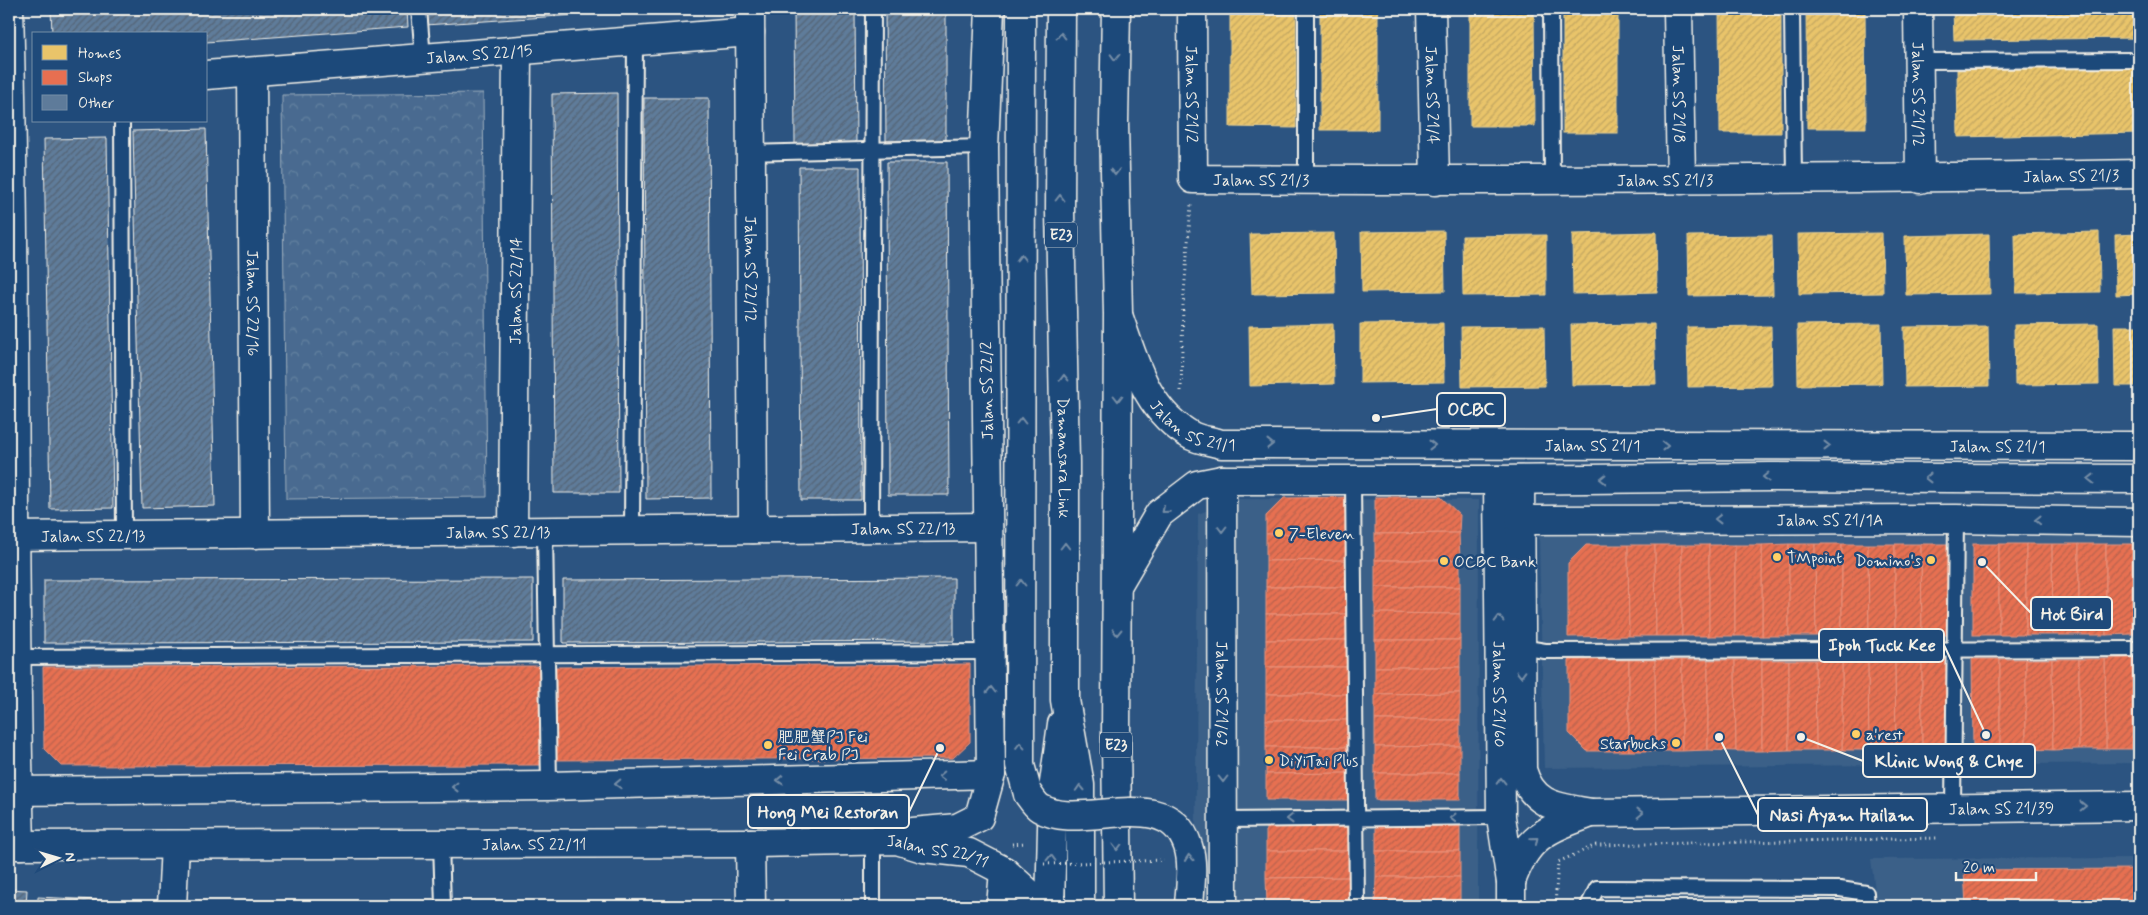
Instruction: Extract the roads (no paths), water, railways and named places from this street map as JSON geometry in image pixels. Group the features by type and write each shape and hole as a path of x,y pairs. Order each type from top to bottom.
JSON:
{"main road":[{"path":"9,9 23,89 11,536 14,845"},
{"name":"Jalan SS 22/2","path":"885,840 913,832 957,828 979,817 991,774 984,147 990,9"},
{"path":"1021,9 1020,764 1028,794 1039,808 1060,815 1149,813 1157,814 1171,822 1185,839 1189,852 1189,906"},
{"name":"Damansara Link","path":"1061,9 1060,211 1065,462 1065,700 1080,785 1080,906"},
{"name":"E23","path":"1116,9 1114,123 1118,314 1116,739 1118,906"},
{"name":"Jalan SS 21/2","path":"1192,9 1193,179"},
{"name":"Jalan SS 21/4","path":"1431,9 1435,181"},
{"name":"Jalan SS 21/8","path":"1678,9 1680,180"},
{"name":"Jalan SS 21/12","path":"1918,9 1920,178"},
{"name":"Jalan SS 22/15","path":"208,75 635,41 750,21"},
{"name":"Jalan SS 22/12","path":"750,21 752,529"},
{"name":"Jalan SS 22/14","path":"513,532 517,50"},
{"name":"Jalan SS 22/16","path":"252,72 255,534"},
{"name":"Jalan SS 21/3","path":"1193,179 1552,181 2139,174"},
{"name":"Jalan SS 21/1","path":"1118,314 1143,385 1158,408 1193,436 1221,444 2139,446"},
{"name":"Jalan SS 21/1","path":"1118,584 1159,514 1197,485 1222,480 1509,480 1770,476 2139,479"},
{"name":"Jalan SS 21/62","path":"1222,480 1224,906"},
{"name":"Jalan SS 21/60","path":"1509,480 1520,520 1522,770"},
{"name":"Jalan SS 21/60","path":"1509,480 1501,817 1511,894"},
{"name":"Jalan SS 21/1A","path":"1520,520 1956,519 2139,522"},
{"name":"Jalan SS 22/13","path":"11,536 988,527"},
{"path":"1050,906 1052,790 1065,700"},
{"name":"Jalan SS 21/39","path":"1522,770 1526,783 1538,798 1560,807 1591,813 2139,806"},
{"path":"14,791 549,786 991,774"},
{"name":"Jalan SS 21/39","path":"1511,894 1518,862 1535,839 1557,826 1591,813"},
{"name":"Jalan SS 22/11","path":"14,845 750,843 885,840 923,848 970,853 1004,870 1034,898 1038,906"},
{"path":"750,843 752,906"},
{"path":"172,906 175,845"},
{"path":"1001,906 1004,870"}],"lane":[{"path":"419,9 423,58"},
{"path":"871,528 873,9"},
{"path":"1306,9 1306,180"},
{"path":"1551,9 1552,181"},
{"path":"1792,9 1794,178"},
{"path":"632,530 635,41"},
{"path":"1918,61 2139,60"},
{"path":"122,122 124,535"},
{"path":"751,153 984,147"},
{"path":"1353,481 1357,906"},
{"path":"1953,808 1956,519"},
{"path":"545,531 549,786"},
{"path":"1521,647 1546,651 2139,649"},
{"path":"13,656 990,652"},
{"path":"1223,820 1501,817"},
{"path":"873,906 885,840"},
{"path":"441,843 443,906"},
{"path":"1588,906 1597,888 1607,888 1840,889 1866,893 1867,906"}],"place":[{"name":"OCBC","path":"1376,418"},
{"name":"7-Eleven","path":"1279,533"},
{"name":"TMpoint","path":"1777,557"},
{"name":"Domino's","path":"1931,560"},
{"name":"OCBC Bank","path":"1444,561"},
{"name":"Hot Bird","path":"1982,562"},
{"name":"a'rest","path":"1856,734"},
{"name":"Ipoh Tuck Kee","path":"1986,735"},
{"name":"Nasi Ayam Hailam","path":"1719,737"},
{"name":"Klinic Wong & Chye","path":"1801,737"},
{"name":"Starbucks","path":"1676,743"},
{"name":"肥肥蟹PJ Fei Fei Crab PJ","path":"768,745"},
{"name":"Hong Mei Restoran","path":"940,748"},
{"name":"DiYiTai Plus","path":"1269,760"}]}
